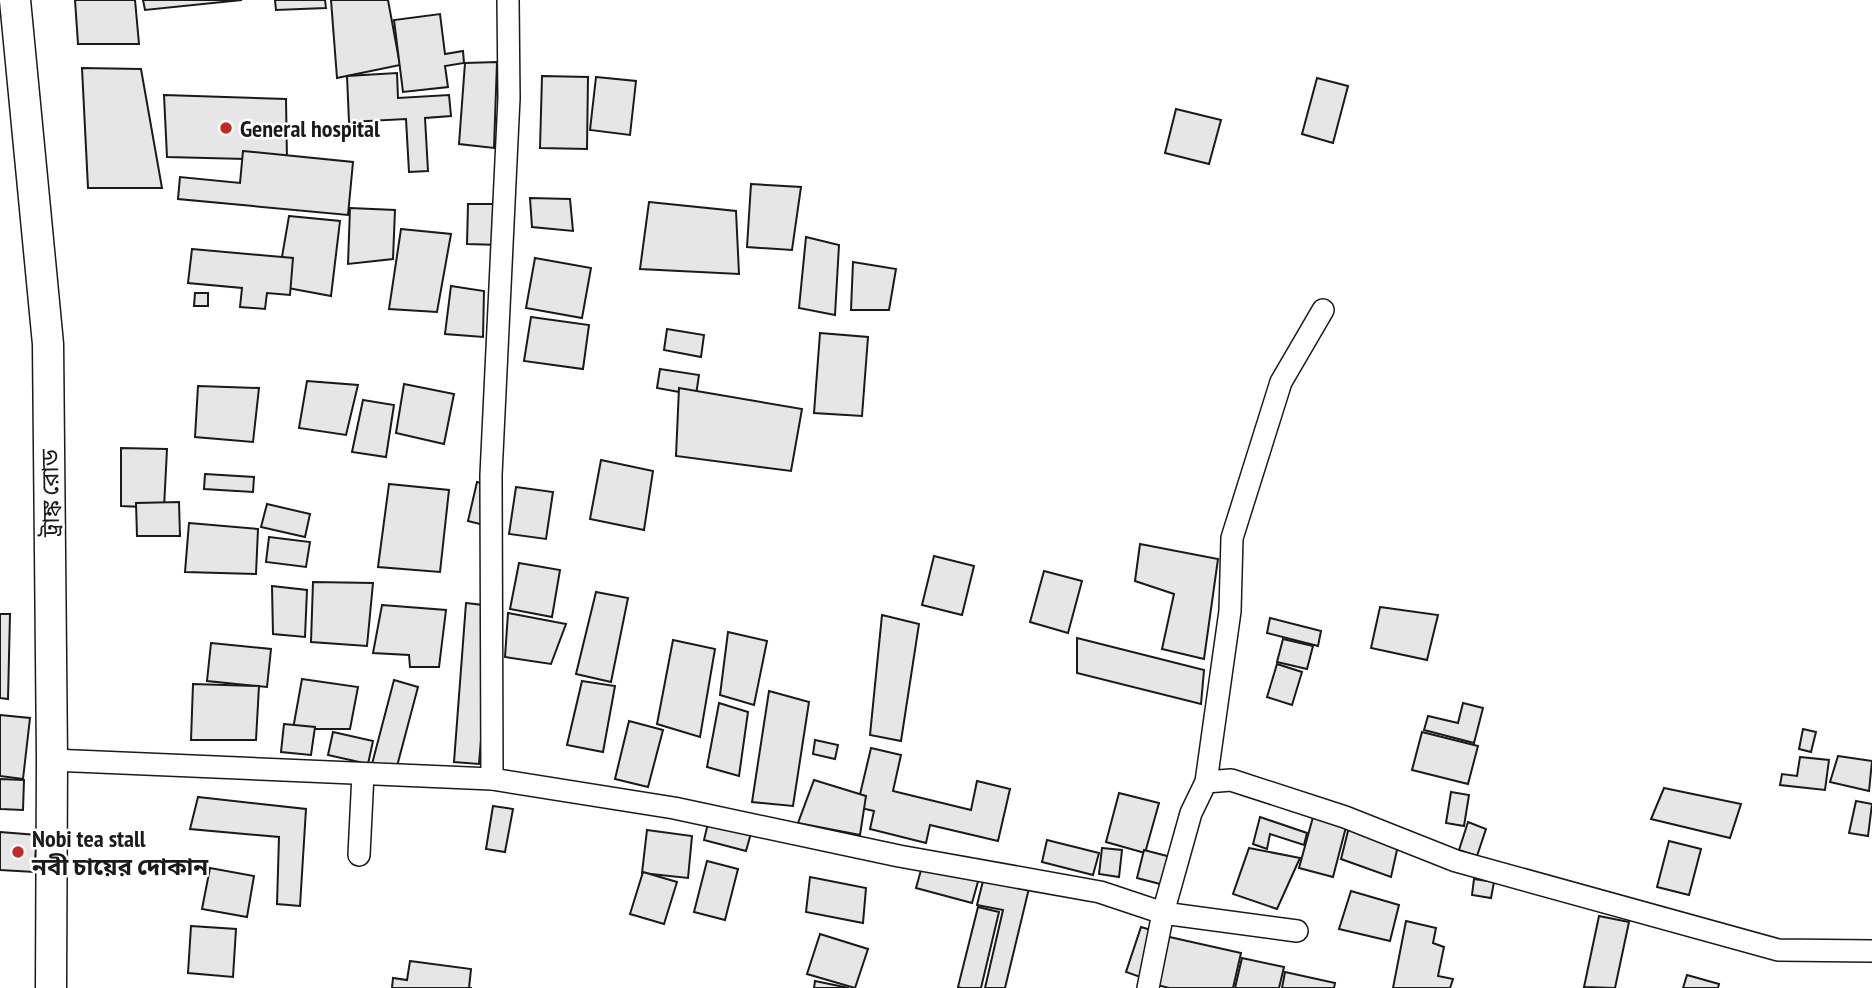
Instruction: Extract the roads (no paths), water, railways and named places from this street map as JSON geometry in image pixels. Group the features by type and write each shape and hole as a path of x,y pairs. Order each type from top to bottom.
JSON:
{"main road":[{"name":"ট্রাঙ্ক রোড","path":"15,0 48,344 51,988"}],"street":[{"path":"492,779 491,475 509,98 508,0"},
{"path":"1148,988 1163,913 1191,813 1206,782 1230,611 1232,538 1281,382 1323,310"},
{"path":"52,760 492,779 674,808 899,856 1100,892 1163,913 1297,931"},
{"path":"359,855 363,774"},
{"path":"1206,782 1231,780 1345,817 1456,861 1778,950 1872,951"}],"place":[{"name":"General hospital","path":"226,128"},
{"name":"Nobi tea stall নবী চায়ের দোকান","path":"18,852"}]}
